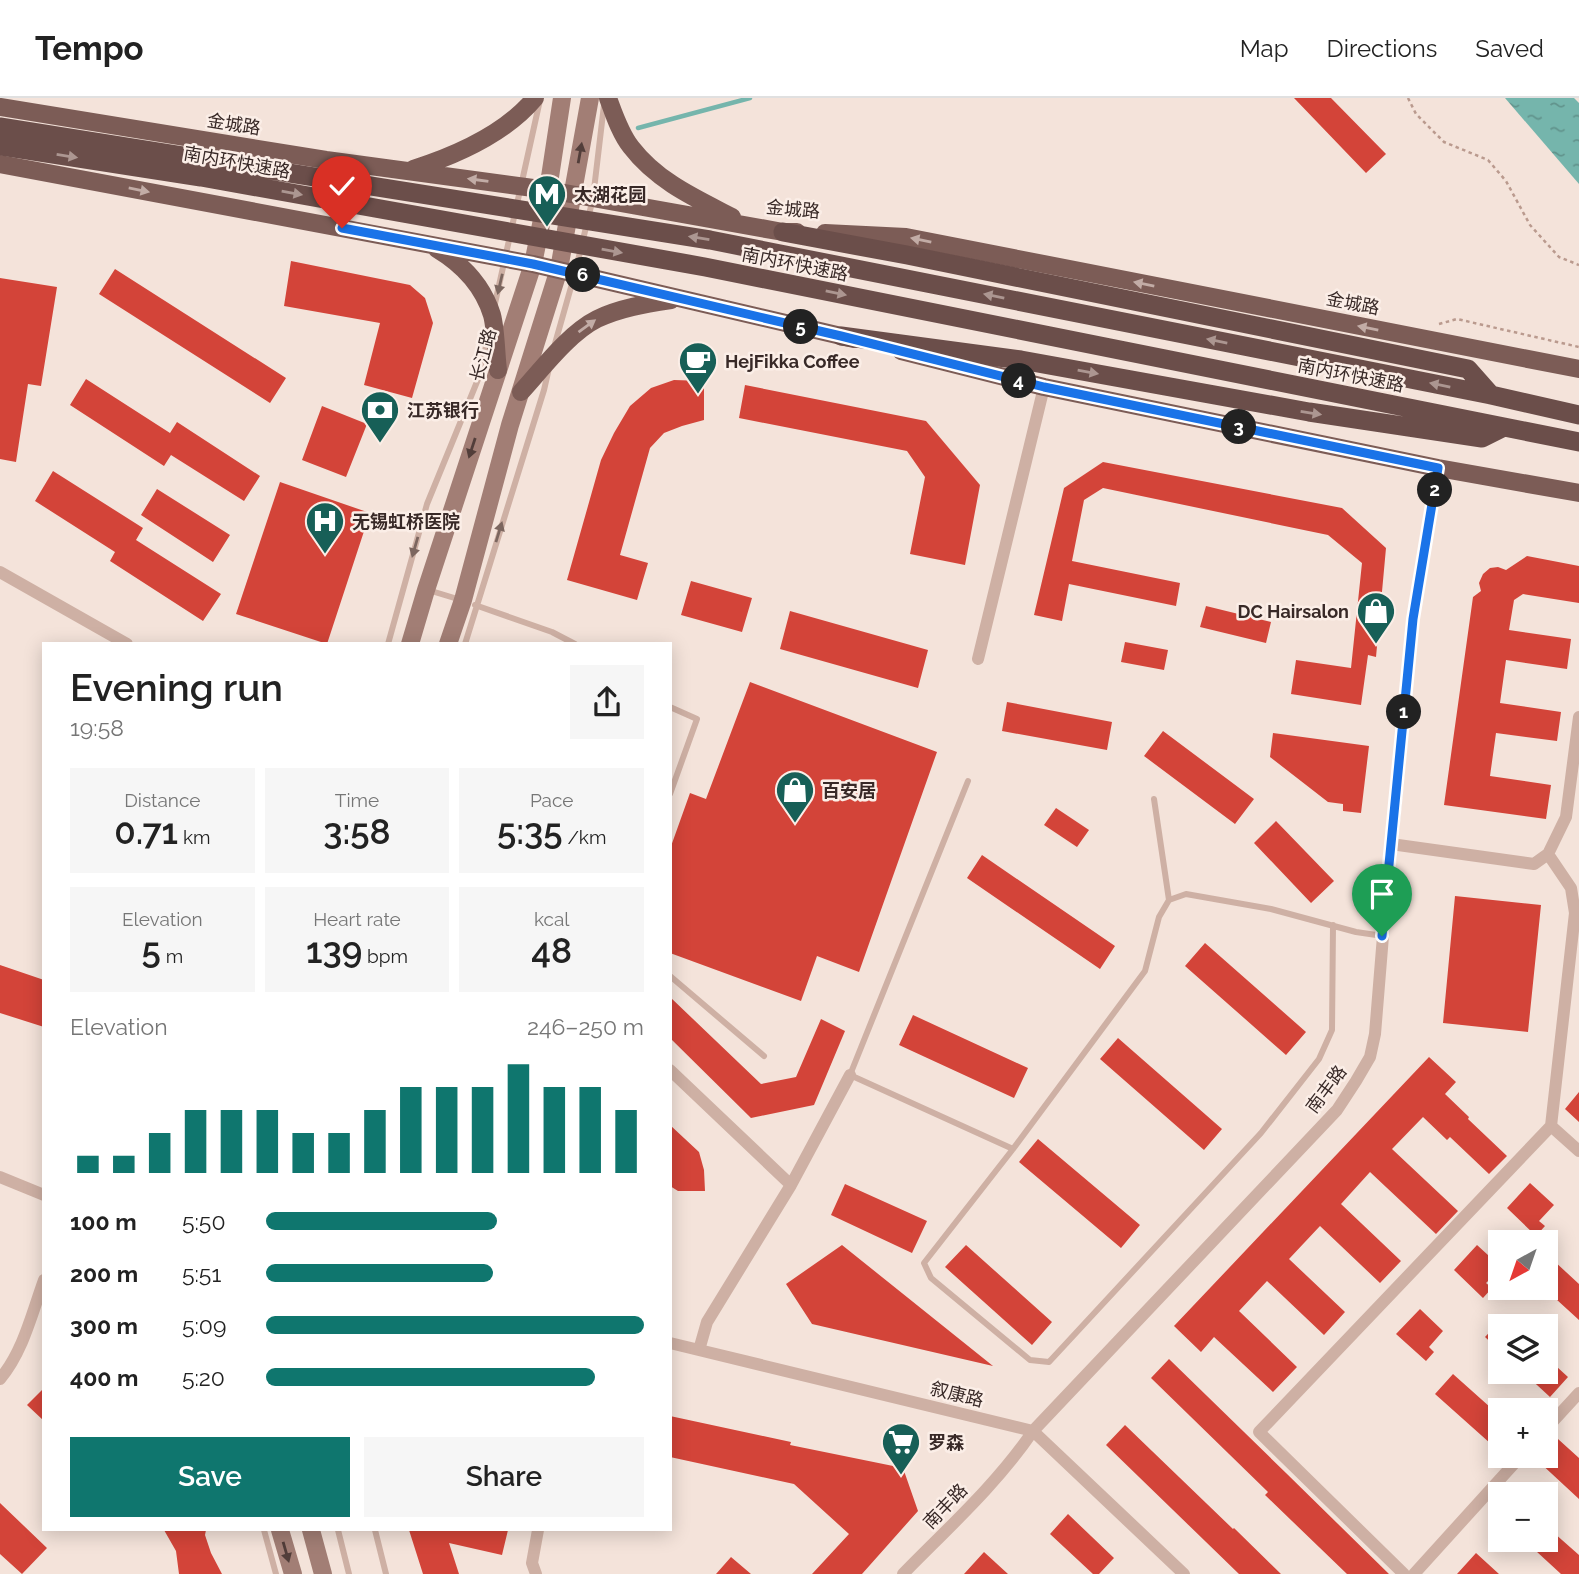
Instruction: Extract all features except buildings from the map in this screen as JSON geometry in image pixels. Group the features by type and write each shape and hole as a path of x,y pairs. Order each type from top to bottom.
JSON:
{"highway":[{"name":"南内环快速路","path":"0,127 710,240 1579,415"},
{"name":"南内环快速路","path":"0,146 201,177 705,267 1579,442"},
{"path":"783,232 1468,369 1491,396"},
{"path":"841,336 1021,360 1309,412 1482,438 1504,427"}],"main road":[{"path":"407,171 443,160 474,144 507,124 538,98"},
{"name":"长江路","path":"411,642 533,264 562,98"},
{"path":"449,642 470,603 510,425 567,271 573,195 590,98"},
{"path":"606,98 629,145 655,173 690,196 748,225"},
{"name":"金城路","path":"0,107 313,158 548,190 783,232 906,237 1579,369"},
{"path":"0,164 567,271 1044,387 1438,468 1579,493"},
{"path":"428,244 450,257 477,282 492,316 498,370"},
{"path":"522,392 551,358 594,321 640,304 683,298"},
{"path":"280,1531 293,1574"},
{"path":"311,1531 323,1574"}],"street":[{"path":"978,659 1044,387"},
{"name":"南丰路","path":"903,1574 997,1478 1033,1431 1337,1110 1370,1057 1375,1034 1413,619 1438,468"},
{"path":"0,572 123,642"},
{"path":"1391,845 1534,864 1548,854 1566,817 1579,717"},
{"path":"1404,1574 1259,1432 1551,1126 1575,913 1571,888 1548,854"},
{"path":"672,1072 791,1185"},
{"path":"699,1350 707,1322 791,1185 850,1075"},
{"path":"1551,1126 1579,1151"},
{"path":"0,1177 42,1194"},
{"path":"0,1379 21,1341 42,1285"},
{"name":"叙康路","path":"672,1343 1033,1431 1184,1574"},
{"path":"1558,1416 1579,1393"},
{"path":"1414,1574 1510,1468"},
{"path":"536,1574 532,1563 538,1531"}],"lane":[{"name":"长江路","path":"389,642 427,504 481,372 538,98"},
{"path":"465,642 470,603 544,390 567,271 593,198 606,98"},
{"path":"426,590 552,632 571,642"},
{"path":"672,708 697,719 672,788"},
{"path":"968,781 850,1075 1013,1149"},
{"path":"1154,799 1169,900 1159,917 1145,971 1013,1149 924,1263 931,1278 1030,1360 1049,1362 1261,1133 1320,1059 1332,1030 1333,925"},
{"path":"1169,900 1186,894 1271,909 1356,932 1382,936"},
{"path":"672,978 764,1056"},
{"path":"264,1531 276,1574"},
{"path":"338,1531 349,1574"},
{"path":"375,1531 386,1574"}],"path":[{"path":"1408,98 1416,114 1444,142 1488,160 1506,181 1530,225 1559,257 1579,265"},
{"path":"1478,324 1579,347"}],"water":[{"path":"1505,98 1574,98 1579,103 1579,184"}],"waterway":[{"path":"638,128 750,98"}],"place":[{"name":"太湖花园","path":"547,228"},
{"name":"HejFikka Coffee","path":"698,395"},
{"name":"江苏银行","path":"380,444"},
{"name":"无锡虹桥医院","path":"325,555"},
{"name":"DC Hairsalon","path":"1376,645"},
{"name":"百安居","path":"795,824"},
{"name":"罗森","path":"901,1476"}],"route":[{"path":"342,228 533,264 1044,387 1438,468 1413,619 1382,936"}]}
